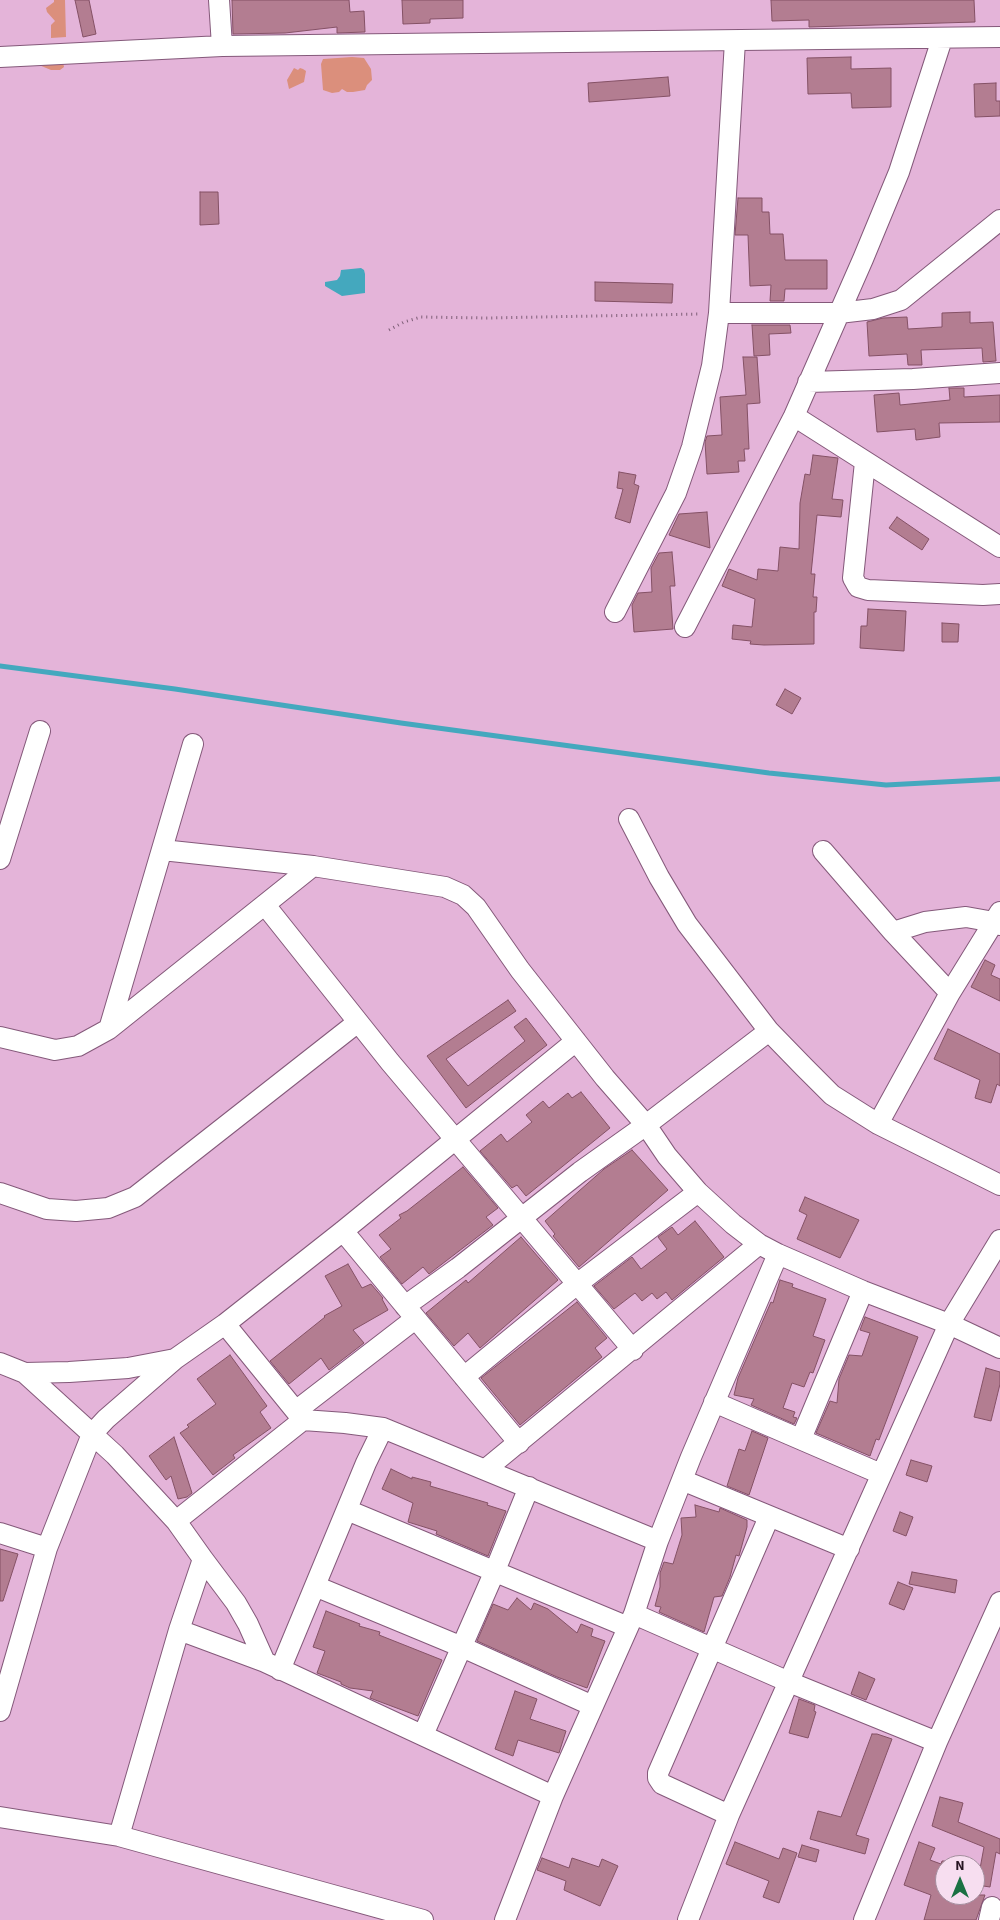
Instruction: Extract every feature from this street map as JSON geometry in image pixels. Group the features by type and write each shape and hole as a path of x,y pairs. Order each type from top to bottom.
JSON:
{"street":[{"path":"219,0 222,46"},
{"path":"0,57 222,46 1000,37"},
{"path":"685,627 794,416 864,259 899,172 942,39"},
{"path":"615,612 676,493 692,447 712,366 720,314 735,41"},
{"path":"720,314 839,313 873,309 901,300 1000,220"},
{"path":"808,382 913,379 1000,372"},
{"path":"794,416 1000,547"},
{"path":"865,462 853,578 858,587 868,590 983,596 1000,594"},
{"path":"0,860 40,731"},
{"path":"109,1029 193,744"},
{"path":"629,819 659,877 687,924 769,1031 832,1095 878,1124 1000,1185"},
{"path":"162,850 313,866 445,887 463,895 476,907 520,970 605,1078 646,1125 667,1156 698,1192 733,1224 759,1244 778,1254 863,1291 949,1324 1000,1348"},
{"path":"823,851 892,932 950,993"},
{"path":"0,1037 55,1050 78,1046 109,1029 313,866"},
{"path":"265,904 358,1022 633,1350"},
{"path":"878,1124 950,993 998,919 966,917 925,922 892,932"},
{"path":"0,1193 47,1209 76,1211 108,1208 135,1197 358,1022"},
{"path":"176,1521 300,1415 458,1268 580,1172 646,1125 769,1031"},
{"path":"1,1700 47,1548 92,1434 106,1419 175,1359 225,1324 343,1231 576,1041"},
{"path":"464,1377 577,1284 698,1192"},
{"path":"343,1231 519,1443"},
{"path":"688,1920 729,1815 949,1324 1000,1240"},
{"path":"486,1469 633,1350 759,1244"},
{"path":"505,1920 553,1796 631,1620 658,1541 682,1480 778,1254"},
{"path":"801,1439 863,1291"},
{"path":"225,1324 300,1415 383,1428 658,1541"},
{"path":"25,1373 79,1372 128,1368 175,1359"},
{"path":"0,1363 25,1373 115,1455 176,1521 236,1603 273,1666"},
{"path":"714,1402 881,1474"},
{"path":"273,1666 315,1586 383,1428"},
{"path":"682,1480 849,1549"},
{"path":"423,1735 494,1573 528,1487"},
{"path":"347,1510 494,1573 711,1648 937,1742"},
{"path":"729,1815 662,1784 658,1778 658,1773 769,1517"},
{"path":"0,1533 47,1548"},
{"path":"119,1836 179,1630 202,1559"},
{"path":"315,1586 462,1647 593,1706"},
{"path":"864,1920 937,1742 1000,1602"},
{"path":"179,1630 273,1666 553,1796"},
{"path":"0,1817 119,1836 423,1920"}],"path":[{"path":"389,330 404,322 421,317 487,318 720,314"}],"shaded area":[{"path":"54,0 65,0 66,37 51,38 51,25 55,21 46,8"},
{"path":"364,58 371,69 372,80 365,90 347,92 342,89 339,92 332,93 323,90 321,64 323,59"},
{"path":"63,62 64,67 60,70 51,70 39,65"},
{"path":"294,68 306,71 304,82 289,89 287,80"}],"water":[{"path":"361,268 365,274 365,293 342,296 325,286 325,282 337,280 341,270"}],"building":[{"path":"75,0 89,0 96,34 83,37"},
{"path":"232,0 349,0 350,12 364,11 365,32 337,33 337,27 285,33 233,34"},
{"path":"402,0 463,0 463,18 430,19 430,23 403,24"},
{"path":"771,0 974,0 975,22 809,27 809,20 772,21"},
{"path":"851,57 851,69 891,68 891,107 852,108 851,93 808,94 807,58"},
{"path":"668,77 670,96 589,102 588,83"},
{"path":"996,83 996,101 1000,101 1000,116 975,117 974,84"},
{"path":"200,192 218,192 219,224 200,225"},
{"path":"738,198 762,198 762,212 769,212 770,234 783,234 785,260 827,260 827,289 785,289 784,301 770,301 771,285 750,286 748,235 735,235"},
{"path":"595,282 673,284 672,303 595,301"},
{"path":"970,312 970,323 993,322 996,361 983,362 982,348 921,350 922,365 908,365 907,354 869,356 867,322 883,318 907,317 908,329 942,327 942,313"},
{"path":"752,325 790,325 791,333 769,334 770,355 754,356"},
{"path":"743,357 757,357 760,403 747,404 749,449 744,449 745,461 738,461 739,472 707,474 705,442 707,436 722,435 720,397 746,395"},
{"path":"949,388 964,388 964,397 1000,395 1000,422 939,423 940,437 916,440 915,429 877,432 874,395 899,393 900,405 950,400"},
{"path":"813,455 838,458 832,499 843,500 841,517 817,515 811,574 815,574 813,597 817,597 816,612 814,612 814,644 764,645 750,644 751,641 732,639 733,625 752,627 755,599 722,586 729,569 757,580 758,569 778,571 780,547 799,549 800,503 805,474 810,475"},
{"path":"619,472 636,475 634,484 639,486 630,523 615,518 623,489 617,488"},
{"path":"707,512 710,548 669,535 679,514"},
{"path":"897,517 929,539 922,550 889,528"},
{"path":"672,552 675,586 670,586 673,629 634,632 632,605 638,593 652,592 651,568 659,553"},
{"path":"868,609 906,611 904,651 860,648 861,626 867,626"},
{"path":"942,623 959,624 958,642 942,642"},
{"path":"785,689 801,698 792,714 776,705"},
{"path":"985,960 995,965 991,975 1000,979 1000,1001 971,987"},
{"path":"508,1000 516,1011 446,1059 468,1086 525,1041 514,1027 526,1018 547,1045 466,1108 427,1056"},
{"path":"948,1029 1000,1054 1000,1086 997,1084 991,1103 975,1098 980,1080 934,1059"},
{"path":"581,1092 610,1128 526,1196 517,1185 512,1188 480,1151 501,1134 507,1142 532,1122 526,1115 543,1101 549,1108 568,1093 572,1098"},
{"path":"632,1150 668,1190 579,1267 553,1236 555,1234 545,1221 604,1169"},
{"path":"463,1167 498,1208 486,1217 493,1225 429,1274 423,1267 402,1284 380,1257 391,1249 379,1235 401,1218 399,1215 407,1211"},
{"path":"805,1197 859,1220 840,1258 797,1239 807,1215 799,1211"},
{"path":"695,1221 724,1257 672,1300 666,1292 657,1299 652,1293 642,1301 635,1293 614,1309 594,1286 632,1257 641,1269 667,1249 658,1237 672,1227 678,1235"},
{"path":"521,1237 558,1280 480,1348 468,1333 454,1346 426,1313 466,1280 468,1283"},
{"path":"348,1264 362,1288 371,1284 383,1298 388,1310 353,1330 364,1343 329,1370 321,1358 289,1384 270,1361 324,1316 342,1306 325,1276"},
{"path":"780,1280 793,1284 792,1287 826,1299 813,1336 825,1340 813,1373 810,1372 804,1387 792,1383 783,1408 795,1412 793,1417 797,1418 794,1424 751,1405 754,1399 734,1395 738,1378 771,1302 773,1303"},
{"path":"577,1302 607,1338 595,1348 602,1357 520,1425 481,1378"},
{"path":"865,1317 918,1337 879,1440 876,1439 870,1456 816,1433 830,1401 837,1403 839,1379 849,1355 862,1356 870,1333 860,1330"},
{"path":"230,1355 267,1406 260,1412 271,1428 233,1455 235,1458 213,1475 180,1433 189,1427 187,1425 216,1404 197,1379"},
{"path":"986,1368 1000,1372 1000,1384 991,1421 974,1417"},
{"path":"752,1431 768,1438 749,1495 727,1486 739,1449 745,1451"},
{"path":"174,1437 192,1493 187,1497 178,1499 171,1476 166,1480 149,1456"},
{"path":"911,1460 932,1466 927,1482 906,1475"},
{"path":"391,1469 412,1479 412,1477 431,1482 430,1486 488,1503 487,1505 506,1511 488,1556 436,1534 437,1531 408,1522 413,1503 382,1489"},
{"path":"695,1505 719,1512 720,1508 747,1520 747,1527 739,1556 736,1555 722,1596 714,1597 704,1632 659,1612 661,1607 655,1606 660,1587 660,1573 664,1562 673,1564 682,1535 681,1518 696,1517"},
{"path":"900,1512 913,1517 906,1536 893,1531"},
{"path":"0,1549 18,1554 3,1601 0,1601"},
{"path":"912,1572 957,1580 955,1593 909,1584"},
{"path":"898,1582 913,1588 904,1610 889,1604"},
{"path":"517,1598 531,1610 534,1603 548,1609 577,1633 581,1624 593,1629 591,1636 605,1641 587,1688 557,1677 477,1641 493,1604 508,1610"},
{"path":"326,1611 360,1624 359,1626 380,1632 379,1635 442,1660 418,1716 370,1698 373,1691 350,1688 341,1684 341,1682 317,1673 325,1651 313,1647"},
{"path":"859,1672 875,1679 866,1700 851,1694"},
{"path":"515,1691 537,1699 530,1719 566,1731 559,1753 518,1740 513,1756 495,1749"},
{"path":"799,1699 815,1705 814,1711 816,1712 808,1738 789,1733"},
{"path":"872,1734 892,1739 856,1835 869,1839 865,1854 810,1839 818,1811 841,1817"},
{"path":"940,1797 963,1803 958,1822 1000,1839 1000,1854 996,1852 990,1887 985,1886 985,1855 983,1855 984,1847 932,1826"},
{"path":"735,1842 779,1859 783,1848 797,1853 779,1903 763,1897 769,1881 726,1864"},
{"path":"919,1842 935,1848 930,1860 935,1862 935,1905 981,1905 976,1920 924,1920 931,1895 904,1885"},
{"path":"802,1845 819,1850 816,1862 798,1857"},
{"path":"542,1858 569,1868 572,1858 599,1867 602,1859 618,1866 600,1906 564,1890 566,1881 537,1870"}],"waterway":[{"path":"0,666 769,773 886,785 1000,779"}]}
